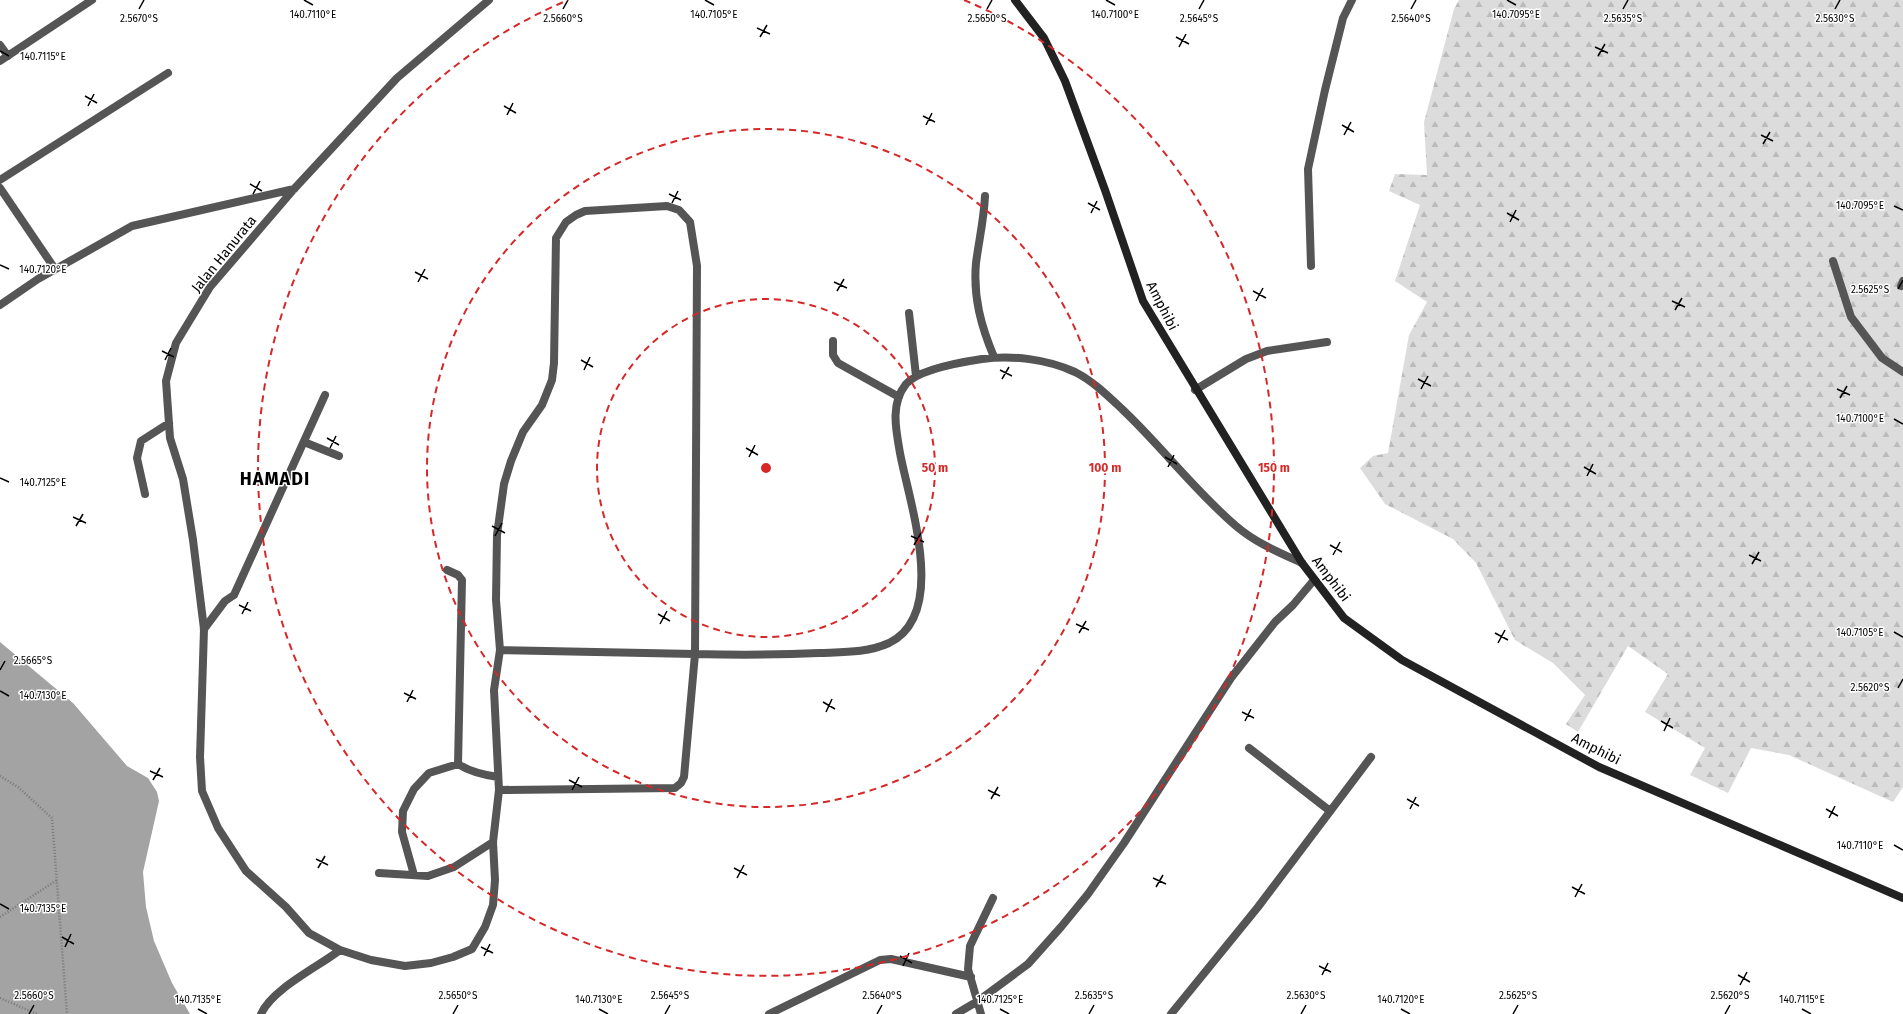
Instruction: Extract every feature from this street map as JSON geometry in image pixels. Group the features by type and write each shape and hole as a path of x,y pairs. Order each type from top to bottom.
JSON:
{"main road":[{"name":"Amphibi","path":"1015,0 1044,38 1065,81 1142,302 1302,563 1344,618 1402,660 1592,763 1903,898"}],"street":[{"name":"Jalan Hanurata","path":"489,0 397,78 294,190 210,287 176,343 166,381 170,438 183,479 193,540 204,629 200,757 202,791 218,828 246,870 286,907 309,933 340,950 371,960 405,966 431,963 453,957 472,948 485,927 493,905 495,880 493,842"},
{"path":"1311,266 1308,169 1324,90 1341,25 1352,0"},
{"path":"0,61 90,1"},
{"path":"0,44 8,56"},
{"path":"0,180 168,73"},
{"path":"0,188 55,269"},
{"path":"0,305 55,269 132,226 294,190"},
{"path":"985,196 984,219 976,263 976,296 982,331 994,358"},
{"path":"379,873 428,876 454,867 493,842 499,790 494,690 500,650 496,600 497,535 504,484 511,461 523,432 542,405 552,380 554,363 556,238 566,222 585,211 667,206 679,210 690,222 698,266 695,654 684,777 682,783 676,788 499,790"},
{"path":"1833,261 1851,317 1882,358 1903,372"},
{"path":"909,313 916,376"},
{"path":"833,340 832,355 838,363 899,397"},
{"path":"1195,390 1246,359 1267,351 1327,342"},
{"path":"500,650 758,656 866,651 890,642 905,632 917,613 922,572 917,530 896,432 895,407 905,385 916,376 961,362 994,358 1045,361 1075,372 1099,387 1236,526 1263,546 1302,563"},
{"path":"204,629 225,601 234,595 325,395"},
{"path":"145,494 137,458 141,441 169,423"},
{"path":"304,442 339,456"},
{"path":"447,570 458,575 462,580 458,764"},
{"path":"956,1014 978,1001 1028,964 1088,894 1124,843 1231,678 1275,622 1314,580"},
{"path":"1249,748 1330,812"},
{"path":"1170,1014 1258,906 1371,757"},
{"path":"458,764 465,769 481,775 498,777"},
{"path":"414,875 402,832 403,811 414,789 429,773 458,764"},
{"path":"981,1014 968,969 970,946 993,898"},
{"path":"261,1014 263,1008 275,996 340,950"},
{"path":"769,1014 880,960 891,959 971,977"}],"path":[{"path":"0,776 18,787 52,818 67,1014"},
{"path":"0,917 57,880"},
{"path":"0,998 37,1014"}],"green space":[{"path":"1459,0 1903,0 1903,787 1893,802 1789,755 1751,748 1728,793 1690,775 1705,748 1645,712 1668,674 1628,646 1578,732 1566,724 1585,695 1553,663 1515,640 1476,563 1453,539 1385,504 1360,468 1373,456 1388,453 1409,335 1427,302 1395,281 1420,205 1389,191 1395,174 1427,175 1424,122 1454,9"}],"shaded area":[{"path":"0,642 73,703 127,766 148,778 157,792 159,801 143,872 146,907 154,941 172,983 190,1014 0,1014"}],"district":[{"name":"HAMADI","path":"275,479"}]}
